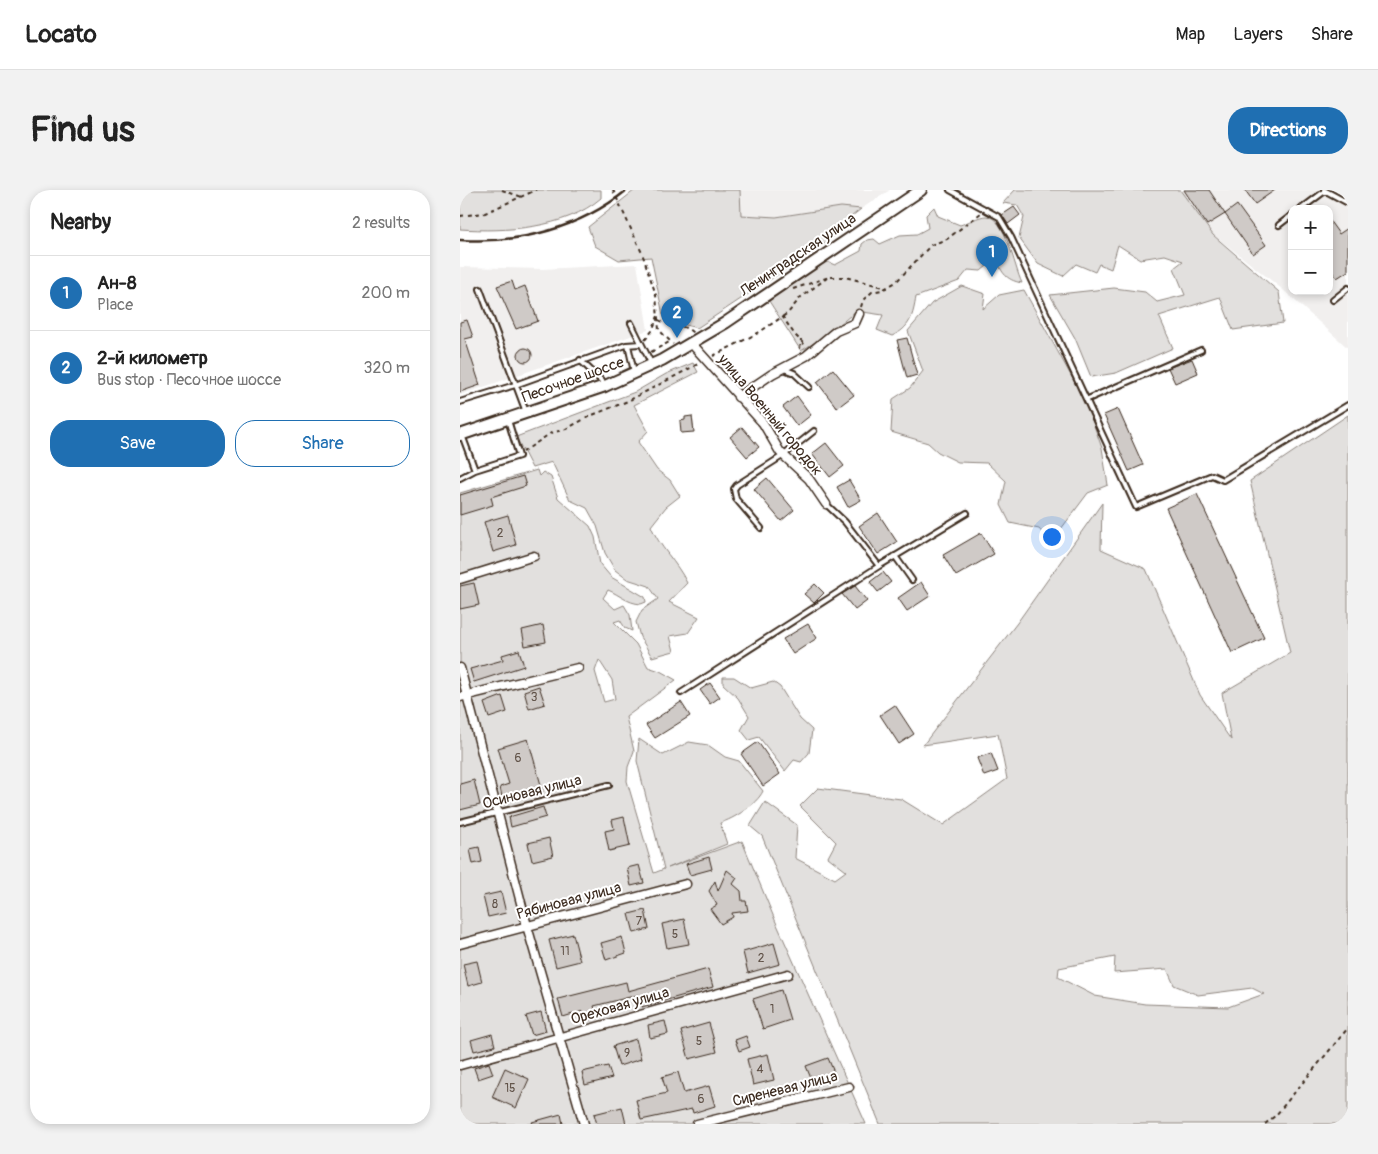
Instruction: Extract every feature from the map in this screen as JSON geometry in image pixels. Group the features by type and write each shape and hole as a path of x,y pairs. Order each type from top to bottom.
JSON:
{"main road":[{"name":"Ленинградская улица","path":"693,340 921,190"},
{"name":"Песочное шоссе","path":"461,435 526,414 634,374 693,340"}],"street":[{"path":"738,396 782,368 812,352 836,332 854,323 859,314"},
{"name":"улица Военный городок","path":"693,340 706,360 762,423 784,455 808,479 826,504"},
{"path":"460,579 534,556"},
{"path":"460,668 464,695 527,926 584,1124"},
{"path":"464,695 578,668"},
{"name":"Рябиновая улица","path":"460,944 686,884"},
{"name":"Ореховая улица","path":"460,1065 788,974"},
{"name":"Сиреневая улица","path":"697,1124 849,1087"}],"lane":[{"path":"950,190 999,217 1011,236 1136,507 1212,475 1223,480 1348,405"},
{"path":"1305,205 1324,191 1348,203"},
{"path":"1278,225 1288,218"},
{"path":"480,288 526,414"},
{"path":"1333,300 1348,288"},
{"path":"631,323 652,365"},
{"path":"460,402 515,385 628,344 640,344"},
{"path":"628,344 634,374"},
{"path":"1088,400 1201,350"},
{"path":"580,360 607,385"},
{"path":"782,368 794,373 809,387"},
{"path":"460,478 475,470 519,456 508,420"},
{"path":"761,528 736,499 734,490 737,485 784,455 814,431"},
{"path":"461,435 475,470"},
{"path":"826,504 845,522 879,566"},
{"path":"681,693 879,566 967,513"},
{"path":"895,556 912,580"},
{"name":"Осиновая улица","path":"460,822 609,785"}],"path":[{"path":"502,190 522,197"},
{"path":"460,216 485,213 536,190"},
{"path":"613,190 642,253 656,295 659,330 673,344"},
{"path":"859,314 866,297 872,292 887,288 918,261 931,245 947,239 986,210"},
{"path":"793,289 826,278 845,277 887,288"},
{"path":"518,454 551,433 628,401 758,333 782,316 826,278"},
{"path":"640,344 652,331 658,316"},
{"path":"782,316 795,335 812,352"},
{"path":"659,320 669,326 678,325 689,329 693,340"},
{"path":"646,355 671,341"},
{"path":"1265,1124 1276,1115 1308,1078 1348,1028"}],"shaded area":[{"path":"460,190 601,190 601,198 570,216 534,226 496,230 460,229"},
{"path":"635,190 740,190 741,215 776,217 841,207 861,209 842,224 830,240 697,328 666,320 663,315 651,257 619,260 595,246 588,227"},
{"path":"740,190 890,190 861,209 841,207 776,217 740,215"},
{"path":"1015,190 1180,190 1213,235 1279,292 1283,323 1233,330 1220,297 1159,316 1173,348 1116,373 1091,377 1075,338 1050,295 1114,288 1145,292 1157,302 1185,295 1174,268 1183,261 1165,255 1140,259 1118,245 1111,269 1099,264 1095,272 1076,264 1063,276 1038,264 1019,238 1024,217 1017,205 1003,203"},
{"path":"1179,190 1348,190 1348,348 1289,295 1333,295 1333,205 1288,205 1288,294 1205,228"},
{"path":"934,207 938,216 960,225 983,216 993,219 1004,233 1022,283 1007,277 999,266 996,255 991,254 987,266 981,271 968,270 959,281 916,297 910,321 898,333 892,336 877,330 883,315 856,311 828,334 801,351 769,301 825,261 835,265 861,251 862,244 867,240 874,239 880,244 900,235 917,234 928,228 926,215"},
{"path":"637,264 648,330 460,395 460,267 543,269"},
{"path":"962,286 985,294 983,309 999,295 1024,290 1086,403 1102,448 1108,485 1088,493 1061,529 1047,538 1039,529 1010,523 1001,505 1006,481 987,463 958,462 938,452 928,443 891,432 893,399 910,388 923,371 908,331 932,303"},
{"path":"693,363 698,372 634,405 648,431 638,442 657,470 670,480 680,496 666,507 651,526 654,534 687,583 669,602 699,617 688,633 670,636 674,651 652,657 640,637 636,622 642,610 658,599 649,586 627,579 615,570 605,553 597,526 587,508 570,500 552,462 532,468 516,437 635,392 666,374"},
{"path":"1348,415 1348,1124 880,1124 762,836 750,826 765,802 797,825 795,858 835,879 846,871 828,857 836,842 800,806 818,788 901,799 943,825 1007,779 998,734 923,745 1017,623 1102,503 1101,549 1146,569 1200,695 1231,740 1222,693 1290,653 1250,481","holes":["1115,957 1114,973 1167,969 1174,985 1198,995 1252,988 1264,994 1228,1007 1145,1004 1095,996 1058,977 1059,968"]},
{"path":"537,470 539,476 543,472 551,477 558,498 590,526 595,537 600,564 611,577 645,597 646,602 641,604 608,590 603,598 615,609 624,605 630,615 632,631 625,628 620,620 614,622 636,644 648,667 676,680 626,717 634,751 628,767 627,781 654,873 664,869 637,761 639,739 663,755 689,742 708,745 725,757 739,761 763,791 760,796 744,810 720,823 727,844 668,868 742,841 866,1124 460,1124 460,493","holes":["599,660 612,680 615,699 604,702 595,671"]},
{"path":"723,677 734,677 751,688 773,682 780,687 800,719 812,730 809,753 801,762 794,760 785,771 759,737 749,740 741,730 749,716 738,698 723,684"}],"building":[{"path":"1184,190 1209,190 1225,214 1207,225"},
{"path":"1245,190 1275,190 1255,204"},
{"path":"1237,205 1266,245 1253,254 1225,214"},
{"path":"1014,207 1020,215 1008,224 1002,215"},
{"path":"1333,226 1339,234 1348,228 1348,271 1337,278 1333,273"},
{"path":"512,281 515,290 525,286 538,321 516,329 497,286"},
{"path":"467,320 473,337 465,339 480,385 460,392 460,322"},
{"path":"907,338 917,375 907,378 897,340"},
{"path":"525,348 530,350 532,355 530,360 525,362 520,360 518,355 520,350"},
{"path":"1192,359 1198,373 1175,383 1168,368"},
{"path":"833,369 854,395 837,408 817,382"},
{"path":"797,396 811,415 797,426 783,407"},
{"path":"1118,409 1143,465 1129,471 1104,415"},
{"path":"692,416 694,432 681,433 680,421 685,420 685,417"},
{"path":"742,427 759,447 747,457 730,437"},
{"path":"826,443 844,466 830,477 812,454"},
{"path":"523,476 526,486 491,497 493,505 460,515 460,495"},
{"path":"767,478 794,510 781,521 754,489"},
{"path":"849,480 861,500 848,507 837,487"},
{"path":"1197,494 1264,638 1232,653 1166,508"},
{"path":"878,513 897,542 878,554 859,526"},
{"path":"508,515 516,545 493,552 484,522"},
{"path":"981,533 994,554 956,576 943,555"},
{"path":"883,572 891,582 878,592 870,582"},
{"path":"921,582 930,596 907,611 898,598"},
{"path":"474,583 479,605 460,609 460,586"},
{"path":"815,584 824,593 814,603 804,594"},
{"path":"855,586 867,601 855,610 842,594"},
{"path":"808,624 817,638 793,654 783,639"},
{"path":"543,625 546,642 525,646 522,630"},
{"path":"519,650 524,666 474,682 470,669 503,660 502,655"},
{"path":"710,683 720,697 710,704 700,690"},
{"path":"539,686 545,704 529,709 524,691"},
{"path":"502,696 507,712 489,718 484,703"},
{"path":"681,702 690,716 655,738 646,725"},
{"path":"895,705 914,734 899,744 880,715"},
{"path":"528,739 543,792 503,802 500,787 509,784 498,748"},
{"path":"758,742 780,774 763,786 741,754"},
{"path":"991,753 998,771 984,776 977,758"},
{"path":"474,780 480,805 460,810 460,784"},
{"path":"543,807 546,817 511,827 509,817"},
{"path":"624,817 630,846 609,851 605,831 614,829 612,820"},
{"path":"549,838 553,856 532,861 528,843"},
{"path":"479,847 482,862 473,864 470,849"},
{"path":"709,857 712,869 690,875 686,864"},
{"path":"639,865 644,883 631,886 627,868"},
{"path":"727,870 737,878 733,884 741,891 742,901 746,901 748,911 732,913 733,917 721,924 710,909 717,905 709,891 715,881 718,891"},
{"path":"501,892 506,913 488,917 483,896"},
{"path":"645,910 649,929 634,933 629,914"},
{"path":"684,919 689,944 667,948 662,924"},
{"path":"573,934 580,961 556,967 549,940"},
{"path":"622,937 626,953 606,960 601,943"},
{"path":"774,943 780,964 748,973 743,952"},
{"path":"477,961 482,982 468,986 463,964"},
{"path":"708,969 713,987 642,1007 638,995 594,1006 598,1018 586,1021 583,1011 563,1017 558,999 626,982 628,991"},
{"path":"781,990 790,1020 763,1029 753,999"},
{"path":"541,1012 546,1031 532,1035 526,1016"},
{"path":"665,1021 668,1034 650,1038 648,1025"},
{"path":"709,1023 717,1052 689,1059 681,1031"},
{"path":"492,1034 495,1046 474,1051 471,1040"},
{"path":"746,1036 750,1047 739,1051 735,1040"},
{"path":"636,1039 641,1059 619,1066 613,1046"},
{"path":"768,1054 774,1080 753,1085 747,1059"},
{"path":"828,1058 836,1077 814,1086 806,1066"},
{"path":"489,1063 493,1074 478,1079 474,1068"},
{"path":"608,1066 612,1078 585,1085 582,1072"},
{"path":"505,1068 529,1079 516,1108 492,1097"},
{"path":"678,1072 684,1093 709,1086 715,1106 693,1113 692,1109 641,1120 636,1100 667,1093 662,1077"},
{"path":"622,1107 626,1124 597,1124 594,1114"},
{"path":"561,1114 563,1124 533,1124 532,1122"}],"railway":[{"path":"460,240 505,239 548,231 590,214 627,190"}],"place":[{"name":"Ан-8","path":"992,277"},
{"name":"2-й километр","path":"677,338"}]}
